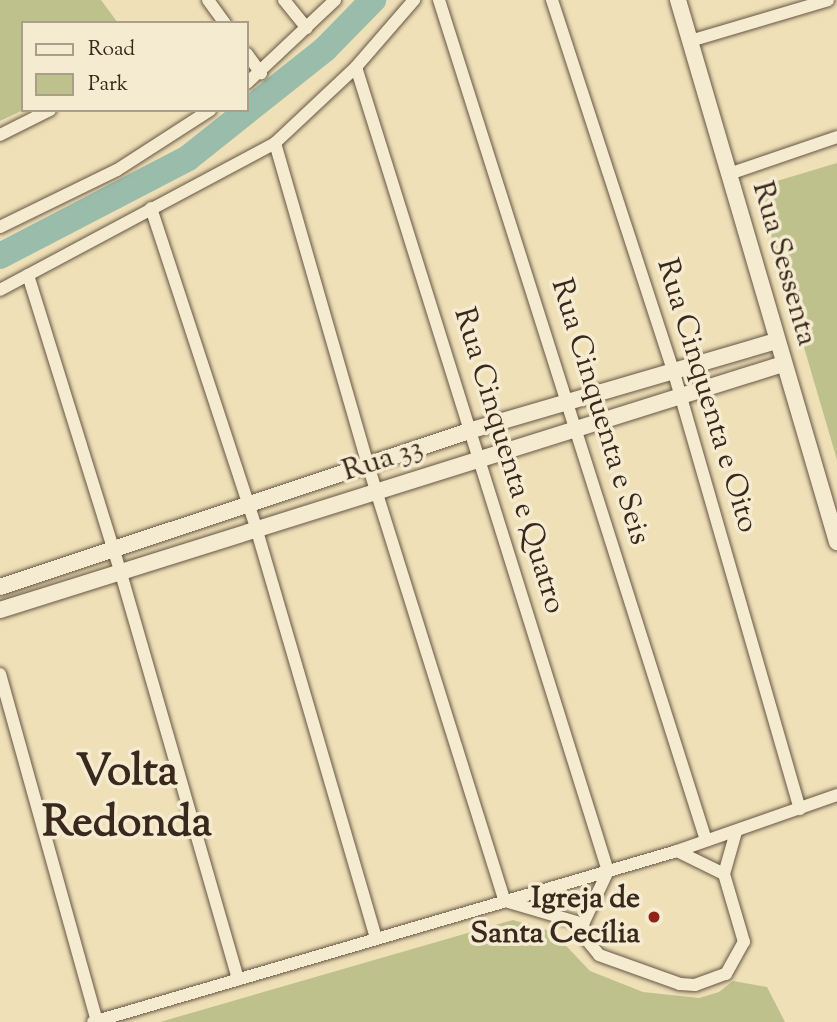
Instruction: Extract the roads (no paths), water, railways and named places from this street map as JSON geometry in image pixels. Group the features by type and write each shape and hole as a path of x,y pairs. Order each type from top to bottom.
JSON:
{"street":[{"path":"208,0 224,21"},
{"path":"284,0 307,28"},
{"path":"248,82 261,73 335,0"},
{"path":"0,290 275,143 356,67 414,0"},
{"name":"Rua Cinquenta e Seis","path":"439,0 569,402 706,840"},
{"name":"Rua Cinquenta e Oito","path":"552,0 682,398 800,809"},
{"name":"Rua Sessenta","path":"678,0 776,341 837,541"},
{"path":"690,41 828,0"},
{"path":"248,55 261,73"},
{"name":"Rua Cinquenta e Quatro","path":"356,67 472,430 608,871"},
{"path":"0,135 46,112"},
{"path":"0,227 117,170 193,116"},
{"path":"729,174 837,137"},
{"path":"275,143 368,465 505,901"},
{"path":"150,208 250,506 376,938"},
{"path":"28,275 120,570 238,979"},
{"name":"Rua 33","path":"0,587 472,430 776,341"},
{"name":"Rua 33","path":"0,610 120,570 257,531 783,364"},
{"path":"0,674 95,1021 677,851 837,795"},
{"path":"505,901 583,924 599,955 680,984 713,980 735,963 744,942 724,874 736,832"},
{"path":"677,851 724,874"},
{"path":"583,924 608,871"}],"waterway":[{"path":"248,110 325,49 373,0"},
{"path":"0,256 188,158 246,112"}],"place":[{"name":"Igreja de Santa Cecília","path":"654,917"}],"district":[{"name":"Volta Redonda","path":"127,800"}]}
